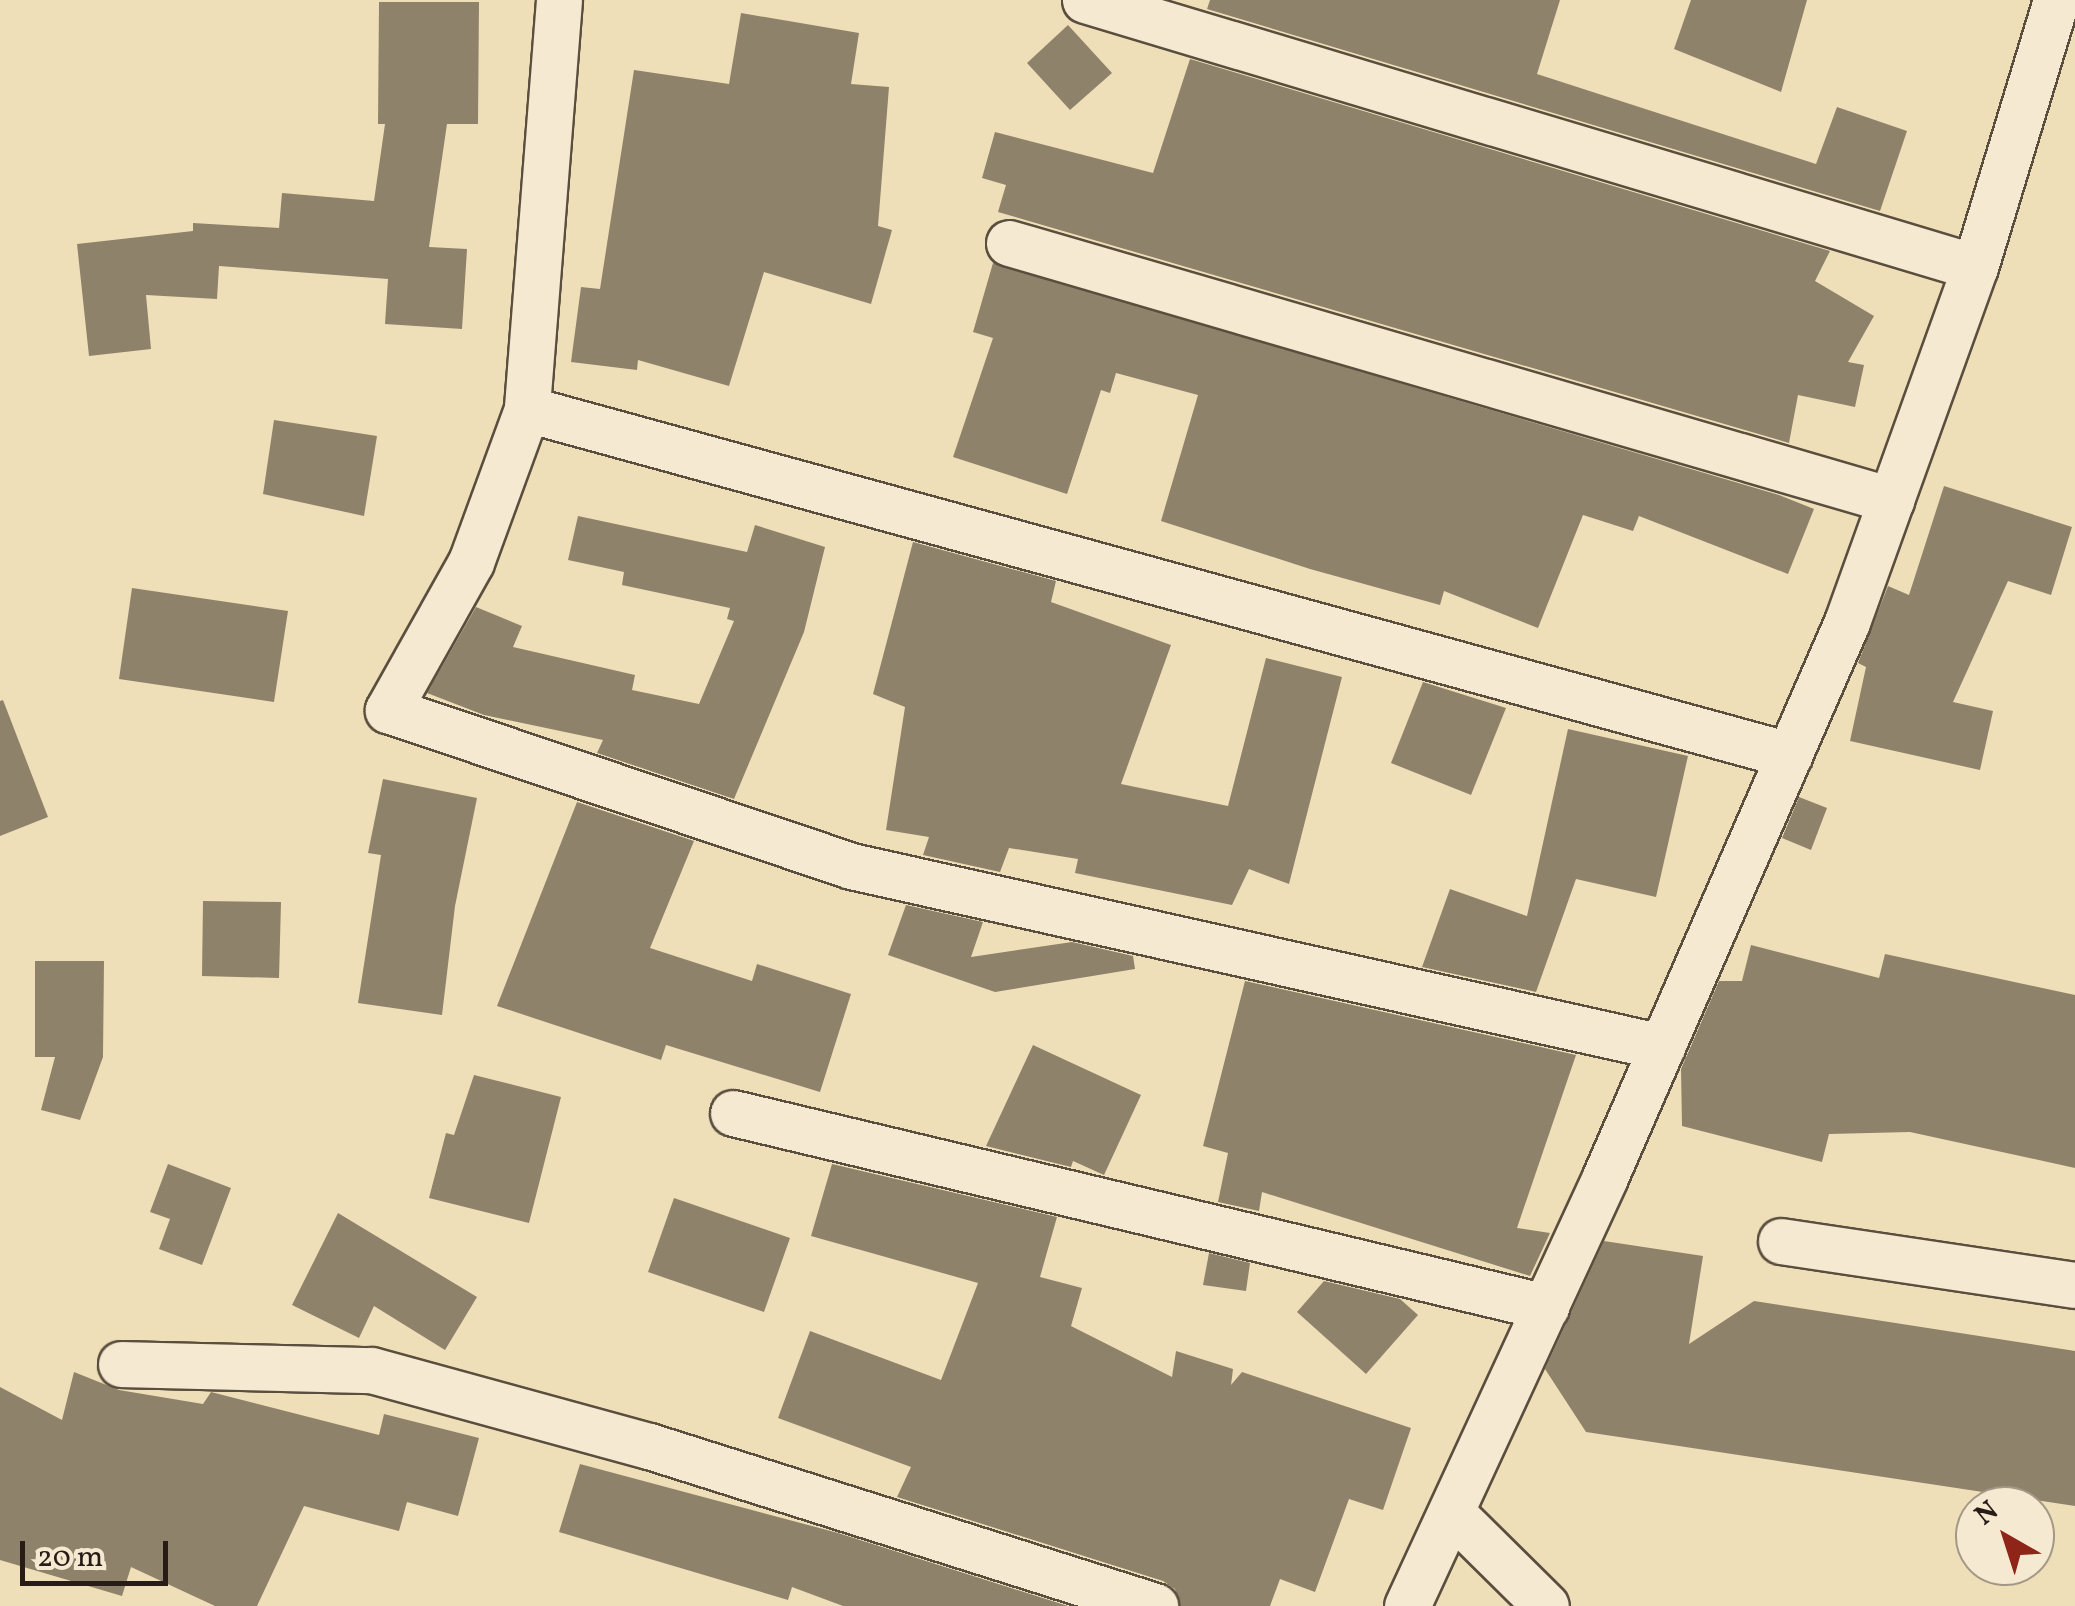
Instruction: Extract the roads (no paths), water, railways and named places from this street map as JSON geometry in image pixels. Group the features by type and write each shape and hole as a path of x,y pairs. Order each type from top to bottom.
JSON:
{"street":[{"path":"559,0 527,409 471,562 388,710 851,866 1662,1046"},
{"path":"1085,0 1975,267"},
{"path":"1407,1606 1546,1307 1789,755 1891,500 1975,267 2058,76 2056,0"},
{"path":"1009,242 1891,500"},
{"path":"527,409 1789,755"},
{"path":"732,1113 1546,1307"},
{"path":"1780,1241 2075,1285"},
{"path":"121,1364 371,1370 649,1446 1155,1606"},
{"path":"1452,1513 1546,1606"}]}
